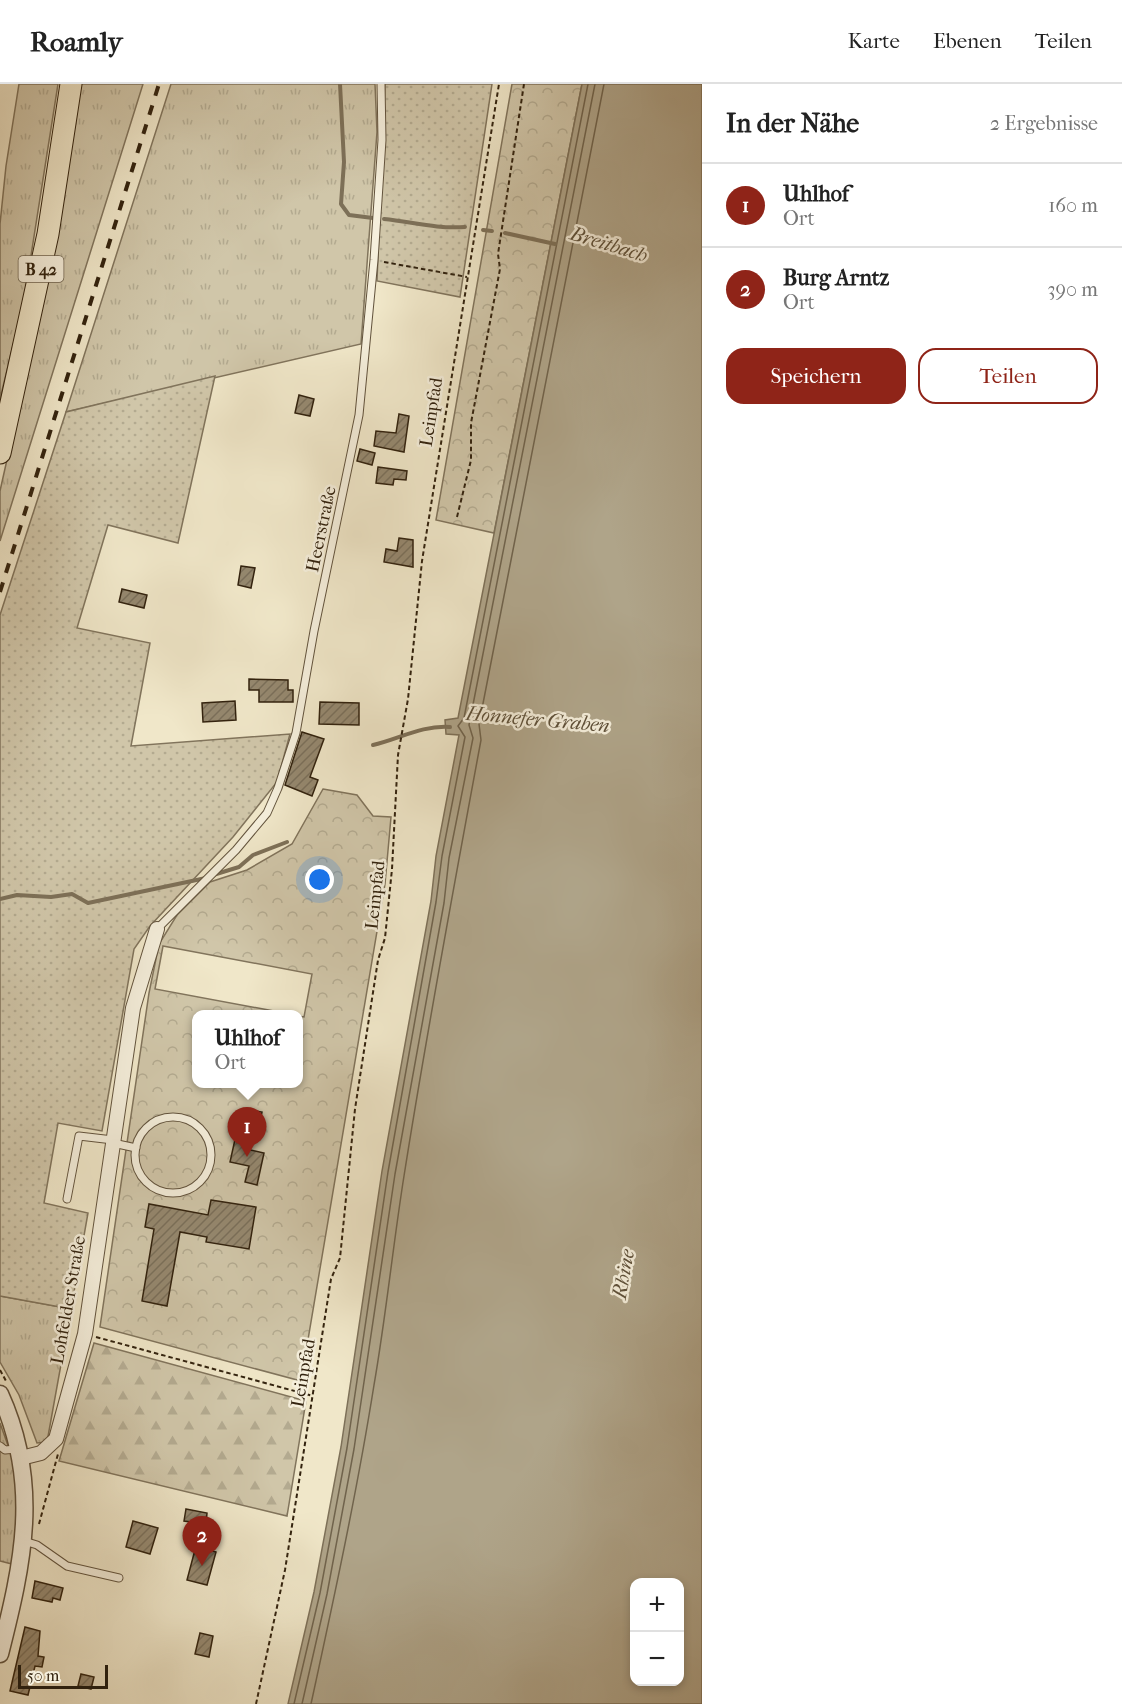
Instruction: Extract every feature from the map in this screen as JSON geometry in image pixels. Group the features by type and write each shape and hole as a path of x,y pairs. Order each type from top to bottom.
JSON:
{"main road":[{"name":"B 42","path":"0,453 48,234 71,84"}],"street":[{"name":"Lohfelder Straße","path":"56,1439 85,1334 133,1008 157,929"},
{"path":"0,1394 20,1453 30,1538 0,1654"},
{"path":"20,1453 46,1450 56,1439"}],"lane":[{"name":"Heerstraße","path":"157,929 236,850 267,813 279,788 296,733 314,631 359,415 374,260 382,140 381,84"},
{"path":"170,1117 183,1118 203,1131 209,1142 210,1167 195,1187 170,1194 158,1191 139,1173 135,1161 136,1148 140,1136 153,1123 170,1117"},
{"path":"67,1199 79,1136 136,1148"},
{"path":"0,1446 5,1450 20,1453"},
{"path":"30,1538 67,1566 119,1578"}],"path":[{"name":"Leinpfad","path":"256,1704 285,1570 293,1507 331,1279 340,1258 355,1109 378,960 385,938 393,861 400,743 408,699 422,561 499,84"},
{"path":"457,517 471,460 471,423 500,269 498,254 524,84"},
{"path":"374,260 467,277"},
{"path":"85,1334 313,1396"},
{"path":"30,1538 59,1450 56,1439"}],"green space":[{"path":"19,84 58,84 24,300 0,399 0,224 6,166"},
{"path":"81,84 143,84 0,541 0,491 58,231"},
{"path":"171,84 375,84 377,132 361,344 66,412"},
{"path":"385,84 492,84 460,297 377,281"},
{"path":"512,84 582,84 494,533 436,520"},
{"path":"215,376 178,543 108,525 77,628 150,643 131,746 290,734 277,782 233,837 150,926 134,949 102,1131 58,1123 44,1203 88,1213 71,1309 0,1296 0,615 66,412"},
{"path":"323,789 357,795 373,816 391,817 385,884 301,1381 100,1327 149,993 159,944 177,915 210,882 247,870 292,844"},
{"path":"0,1296 71,1309 47,1442 37,1443 19,1395 0,1362"},
{"path":"94,1343 306,1401 287,1516 59,1461"},
{"path":"0,1423 16,1468 18,1538 12,1564 0,1561"}],"water":[{"name":"Rhine","path":"582,84 702,84 702,1704 288,1704 314,1592 341,1447 382,1171 459,735 446,734 445,720 458,718"}],"building":[{"path":"299,395 314,399 310,416 295,413"},
{"path":"399,414 409,416 404,452 374,446 376,431 396,433"},
{"path":"360,449 375,453 372,465 357,461"},
{"path":"378,467 407,471 406,480 394,479 393,485 376,483"},
{"path":"399,538 413,540 413,567 384,562 386,549 397,551"},
{"path":"241,566 255,568 251,588 238,585"},
{"path":"122,589 147,595 144,608 119,602"},
{"path":"249,679 288,680 288,690 293,690 293,702 259,702 259,690 249,690"},
{"path":"235,701 236,720 203,722 202,703"},
{"path":"320,702 359,703 359,725 319,724"},
{"path":"302,732 324,739 310,777 318,780 312,796 285,785"},
{"path":"249,1110 262,1112 260,1122 247,1120"},
{"path":"236,1135 249,1138 246,1149 264,1153 257,1185 245,1182 249,1166 230,1162"},
{"path":"211,1200 256,1207 249,1249 206,1242 207,1237 180,1232 167,1306 142,1301 154,1229 145,1227 149,1204 208,1215"},
{"path":"186,1509 207,1513 206,1524 184,1521"},
{"path":"133,1521 158,1528 150,1554 126,1547"},
{"path":"196,1546 216,1552 207,1585 187,1580"},
{"path":"35,1581 63,1588 60,1600 53,1598 52,1602 32,1598"},
{"path":"25,1627 40,1631 38,1656 44,1657 42,1667 35,1666 28,1695 10,1691"},
{"path":"200,1633 213,1636 209,1657 195,1654"},
{"path":"81,1674 94,1677 91,1689 78,1686"}],"waterway":[{"name":"Breitbach","path":"340,84 344,162 341,204 349,215 373,218"},
{"name":"Breitbach","path":"384,219 434,226 465,227"},
{"path":"483,230 492,231"},
{"name":"Breitbach","path":"505,233 555,244"},
{"name":"Honnefer Graben","path":"373,745 420,730 450,727"},
{"name":"Honnefer Graben","path":"213,875 239,867 253,855 287,842"},
{"name":"Honnefer Graben","path":"0,899 17,895 51,897 72,894 88,903 206,878"}],"railway":[{"path":"0,592 159,84"}],"place":[{"name":"Uhlhof","path":"247,1157"},
{"name":"Burg Arntz","path":"202,1566"}]}
